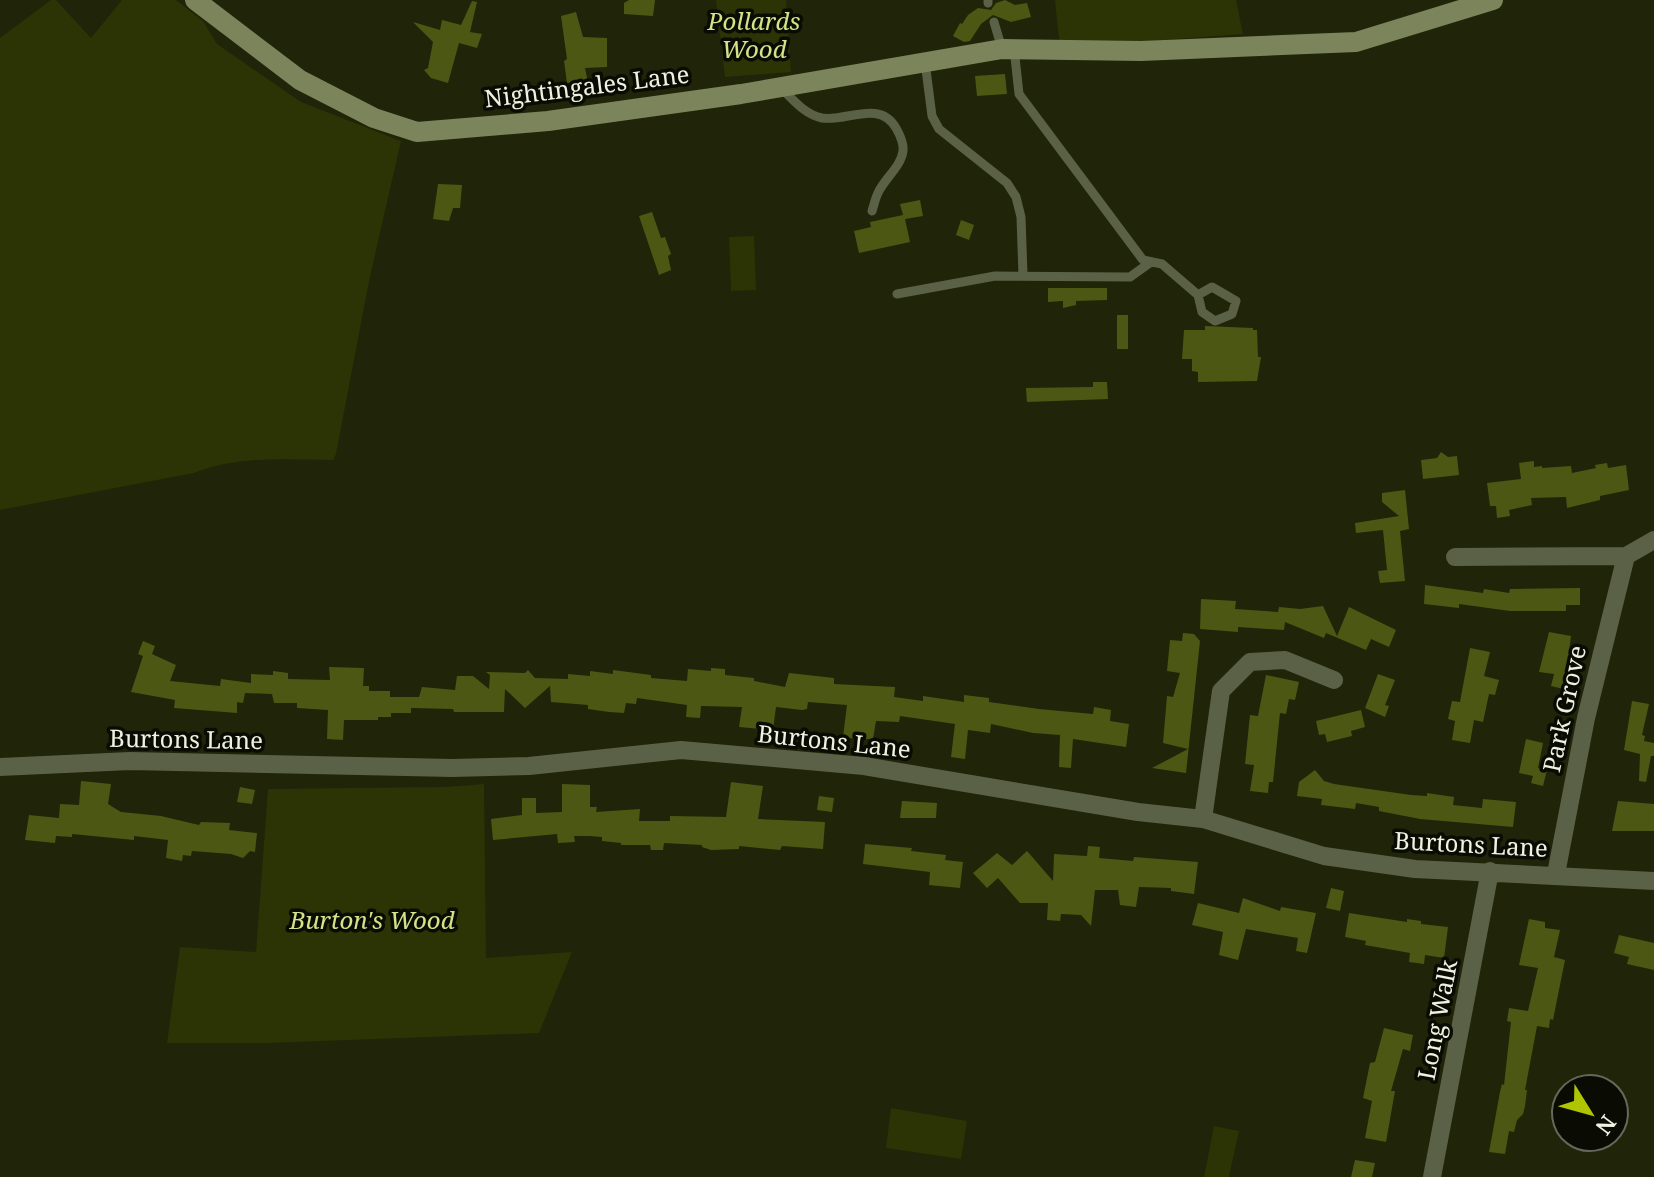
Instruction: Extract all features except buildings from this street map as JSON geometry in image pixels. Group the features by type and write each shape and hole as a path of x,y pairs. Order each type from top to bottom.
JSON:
{"main road":[{"name":"Nightingales Lane","path":"195,0 300,80 374,118 417,132 548,121 1008,49 1141,51 1356,42 1493,0"}],"street":[{"path":"1455,557 1626,556 1654,540"},
{"name":"Park Grove","path":"1556,874 1586,718 1626,556"},
{"path":"1203,819 1221,691 1250,662 1285,660 1334,680"},
{"name":"Burtons Lane","path":"0,767 130,761 452,768 529,766 681,750 864,766 1138,812 1203,819 1324,856 1415,869 1654,881"},
{"name":"Long Walk","path":"1432,1177 1490,871"}],"lane":[{"path":"994,22 1008,49 1019,94 1143,260 1162,264 1198,295"},
{"path":"925,62 932,116 939,129 1007,183 1016,197 1021,217 1023,275"},
{"path":"780,87 814,116 837,118 862,112 881,114 893,123 902,139 903,150 878,192 872,211"},
{"path":"897,294 995,276 1130,277 1151,262"}],"green space":[{"path":"51,0 56,0 91,38 122,0 176,0 203,21 217,44 301,102 401,141 333,460 262,460 227,464 0,510 0,38"},
{"name":"Pollards Wood","path":"716,0 786,0 791,72 725,77"},
{"path":"1055,0 1236,0 1243,34 1060,48"},
{"path":"754,236 756,290 731,291 729,237"},
{"name":"Burton's Wood","path":"484,784 486,958 572,952 539,1033 267,1043 167,1043 180,947 256,952 268,789"},
{"path":"891,1108 967,1121 961,1159 886,1148"},
{"path":"1214,1126 1239,1131 1229,1177 1204,1177"}]}
